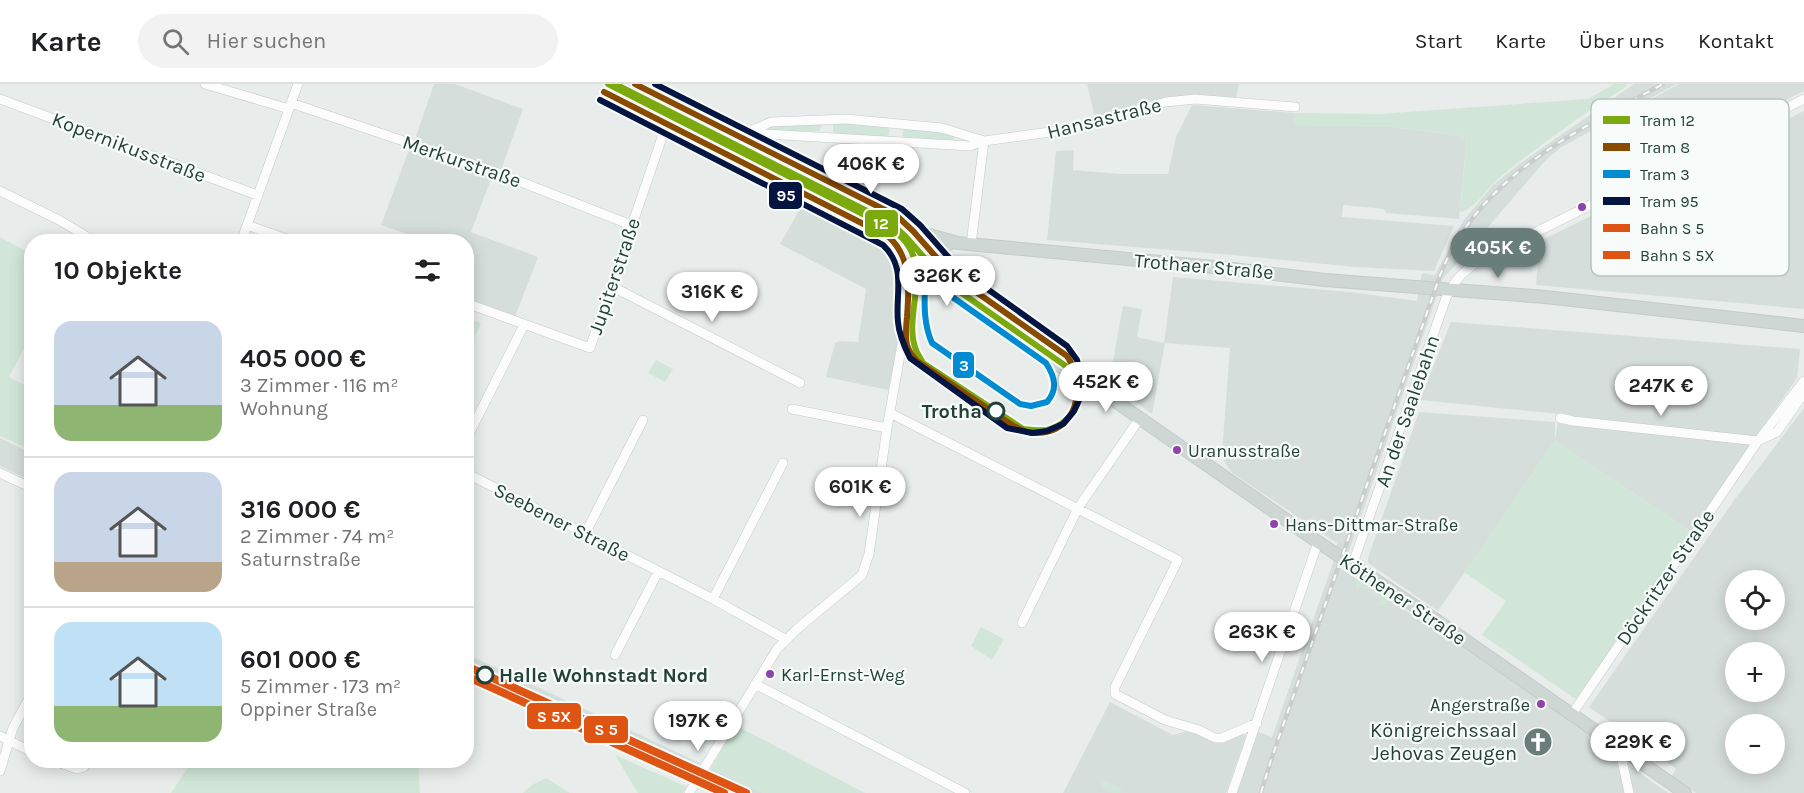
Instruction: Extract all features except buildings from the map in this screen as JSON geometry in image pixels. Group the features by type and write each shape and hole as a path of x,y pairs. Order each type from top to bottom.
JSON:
{"main road":[{"name":"Trothaer Straße","path":"611,84 903,228 958,243 1449,291 1545,297 1801,328"},
{"name":"Trothaer Straße","path":"801,179 810,189 824,198 891,234"},
{"name":"Köthener Straße","path":"891,234 915,250 929,273 938,282 1056,364 1140,418 1352,566 1426,613 1685,793"},
{"name":"Trothaer Straße","path":"915,250 958,243"}],"street":[{"name":"Merkurstraße","path":"205,84 290,106 498,173 631,225"},
{"path":"244,234 298,84"},
{"path":"654,106 659,95 659,84"},
{"name":"Kopernikusstraße","path":"0,99 257,195"},
{"name":"Hansastraße","path":"754,129 766,134 970,146 984,141 1005,140 1065,130 1166,102 1196,99 1295,106"},
{"path":"1789,106 1804,99"},
{"name":"Jupiterstraße","path":"474,306 590,348 670,114"},
{"path":"733,146 744,134 771,122 846,119 942,128 984,141 971,244"},
{"path":"829,137 830,120"},
{"path":"896,143 898,123"},
{"path":"958,145 960,134"},
{"path":"0,191 81,234"},
{"path":"1449,291 1462,273 1480,260 1591,205"},
{"path":"247,225 272,234"},
{"path":"689,793 785,639 862,575 869,554 902,344 908,267 915,250 936,238"},
{"path":"906,294 912,283 929,273"},
{"path":"611,286 800,383"},
{"name":"An der Saalebahn","path":"1352,566 1449,291"},
{"path":"474,424 524,325"},
{"name":"Döckritzer Straße","path":"1572,714 1758,441 1804,381"},
{"name":"Döckritzer Straße","path":"1758,441 1776,432 1804,393"},
{"path":"792,409 887,428"},
{"path":"890,412 1178,560 1115,687 1115,694 1165,720 1199,730 1215,738 1222,738 1257,723"},
{"path":"1022,623 1078,508 1140,418"},
{"path":"1560,418 1758,441"},
{"path":"585,534 643,420"},
{"path":"713,598 783,463"},
{"path":"0,473 24,484"},
{"name":"Seebener Straße","path":"474,477 713,598 785,639"},
{"path":"1232,793 1318,542"},
{"path":"615,655 658,572"},
{"path":"755,684 965,793"},
{"path":"0,771 4,739 24,706"},
{"path":"4,739 24,748"},
{"path":"1625,751 1622,760 1629,793"}],"shaded area":[{"path":"434,84 455,84 523,109 501,170 415,139"},
{"path":"1087,84 1239,84 1236,98 1195,99 1147,107 1146,101 1095,118"},
{"path":"1634,84 1676,84 1649,99 1613,99"},
{"path":"1679,84 1804,84 1804,91 1788,99 1652,99"},
{"path":"1192,105 1295,113 1294,125 1393,127 1467,137 1459,219 1386,213 1384,209 1343,205 1342,217 1454,226 1434,271 1355,267 1047,240 1056,151 1074,150 1073,170 1120,174 1168,174 1176,137"},
{"path":"1804,111 1804,309 1536,285 1540,241 1591,216 1591,276 1789,276 1789,118"},
{"path":"1591,114 1591,131 1560,148 1545,161 1443,278 1341,569 1495,668 1615,752 1625,793 1237,793 1258,732 1272,737 1333,563 1337,543 1232,473 1225,463 1222,453 1230,348 1165,343 1152,414 1109,383 1123,306 1142,309 1137,337 1164,343 1173,277 1350,292 1417,301 1422,273 1435,275 1463,221 1493,185"},
{"path":"410,147 492,176 471,232 538,257 515,317 474,302 474,234 407,234 381,225"},
{"path":"806,198 887,242 899,261 899,343 888,390 826,377 835,343 858,342 866,289 780,244"},
{"path":"1451,322 1800,349 1797,378 1691,531 1555,441 1438,611 1368,563 1419,412 1555,422 1555,439 1559,414 1420,400"},
{"path":"1804,408 1804,793 1696,793 1672,776 1676,769 1589,707 1735,499"},
{"path":"0,438 24,450 24,478 0,466"},
{"path":"474,657 700,763 698,768 708,772 711,768 764,793 713,793 700,787 701,783 692,779 689,783 474,684"},
{"path":"1110,702 1173,735 1187,731 1221,743 1242,733 1246,736 1226,793 1063,793"},
{"path":"1622,760 1668,793 1629,793"}],"green space":[{"path":"1614,84 1627,86 1607,99 1591,99 1591,110 1529,154 1498,179 1471,207 1460,212 1467,137 1393,127 1294,126 1295,113 1379,114 1588,99"},
{"path":"833,123 890,126 888,138 833,133"},
{"path":"823,124 819,131 762,129 770,125"},
{"path":"904,127 948,133 955,138 950,142 902,138"},
{"path":"0,237 24,250 24,348 9,377 24,384 24,447 0,436"},
{"path":"474,321 481,323 474,338"},
{"path":"656,360 673,369 665,382 648,373"},
{"path":"1555,441 1691,531 1577,700 1482,635 1506,601 1464,572"},
{"path":"1356,579 1389,599 1385,607 1379,604 1382,599 1361,586 1356,590"},
{"path":"981,627 1004,639 992,660 971,646"},
{"path":"735,725 865,793 764,793 711,768"},
{"path":"615,755 687,787 683,793 638,793"},
{"path":"188,768 418,768 420,793 171,793"},
{"path":"546,778 570,793 523,793"},
{"path":"1104,780 1122,789 1120,793 1112,793 1100,787"}],"railway":[{"path":"1635,99 1663,84"},
{"path":"1261,793 1438,281 1455,245 1476,214 1502,186 1531,162 1591,123"}],"tram line":[{"name":"12","path":"608,84 894,230 907,244 916,269 917,282 912,324 916,350 923,363 1023,429 1047,430 1065,421 1072,413 1077,405 1079,387 1070,369 946,282 891,223 615,84"},
{"name":"8","path":"604,92 889,237 902,255 905,264 908,285 906,342 917,361 1023,431 1034,433 1049,431 1060,426 1069,417 1077,394 1077,381 1067,356 952,275 897,216 635,84"},
{"name":"95","path":"600,100 883,245 898,272 899,327 910,358 1007,428 1032,433 1047,431 1063,424 1074,411 1080,398 1081,376 1077,360 1067,346 958,268 920,225 902,209 655,84"},
{"name":"3","path":"925,273 941,289 1046,363 1052,373 1054,383 1053,392 1047,402 1031,406 1020,404 932,343 925,318 925,273"}],"transit line":[{"path":"474,670 746,793"},
{"path":"474,680 724,793"}],"place":[{"name":"Trotha","path":"996,411"},
{"name":"Uranusstraße","path":"1177,450"},
{"name":"Hans-Dittmar-Straße","path":"1274,524"},
{"name":"Karl-Ernst-Weg","path":"770,674"},
{"name":"Halle Wohnstadt Nord","path":"485,675"},
{"name":"Angerstraße","path":"1541,704"},
{"name":"Königreichssaal Jehovas Zeugen","path":"1538,742"}]}
